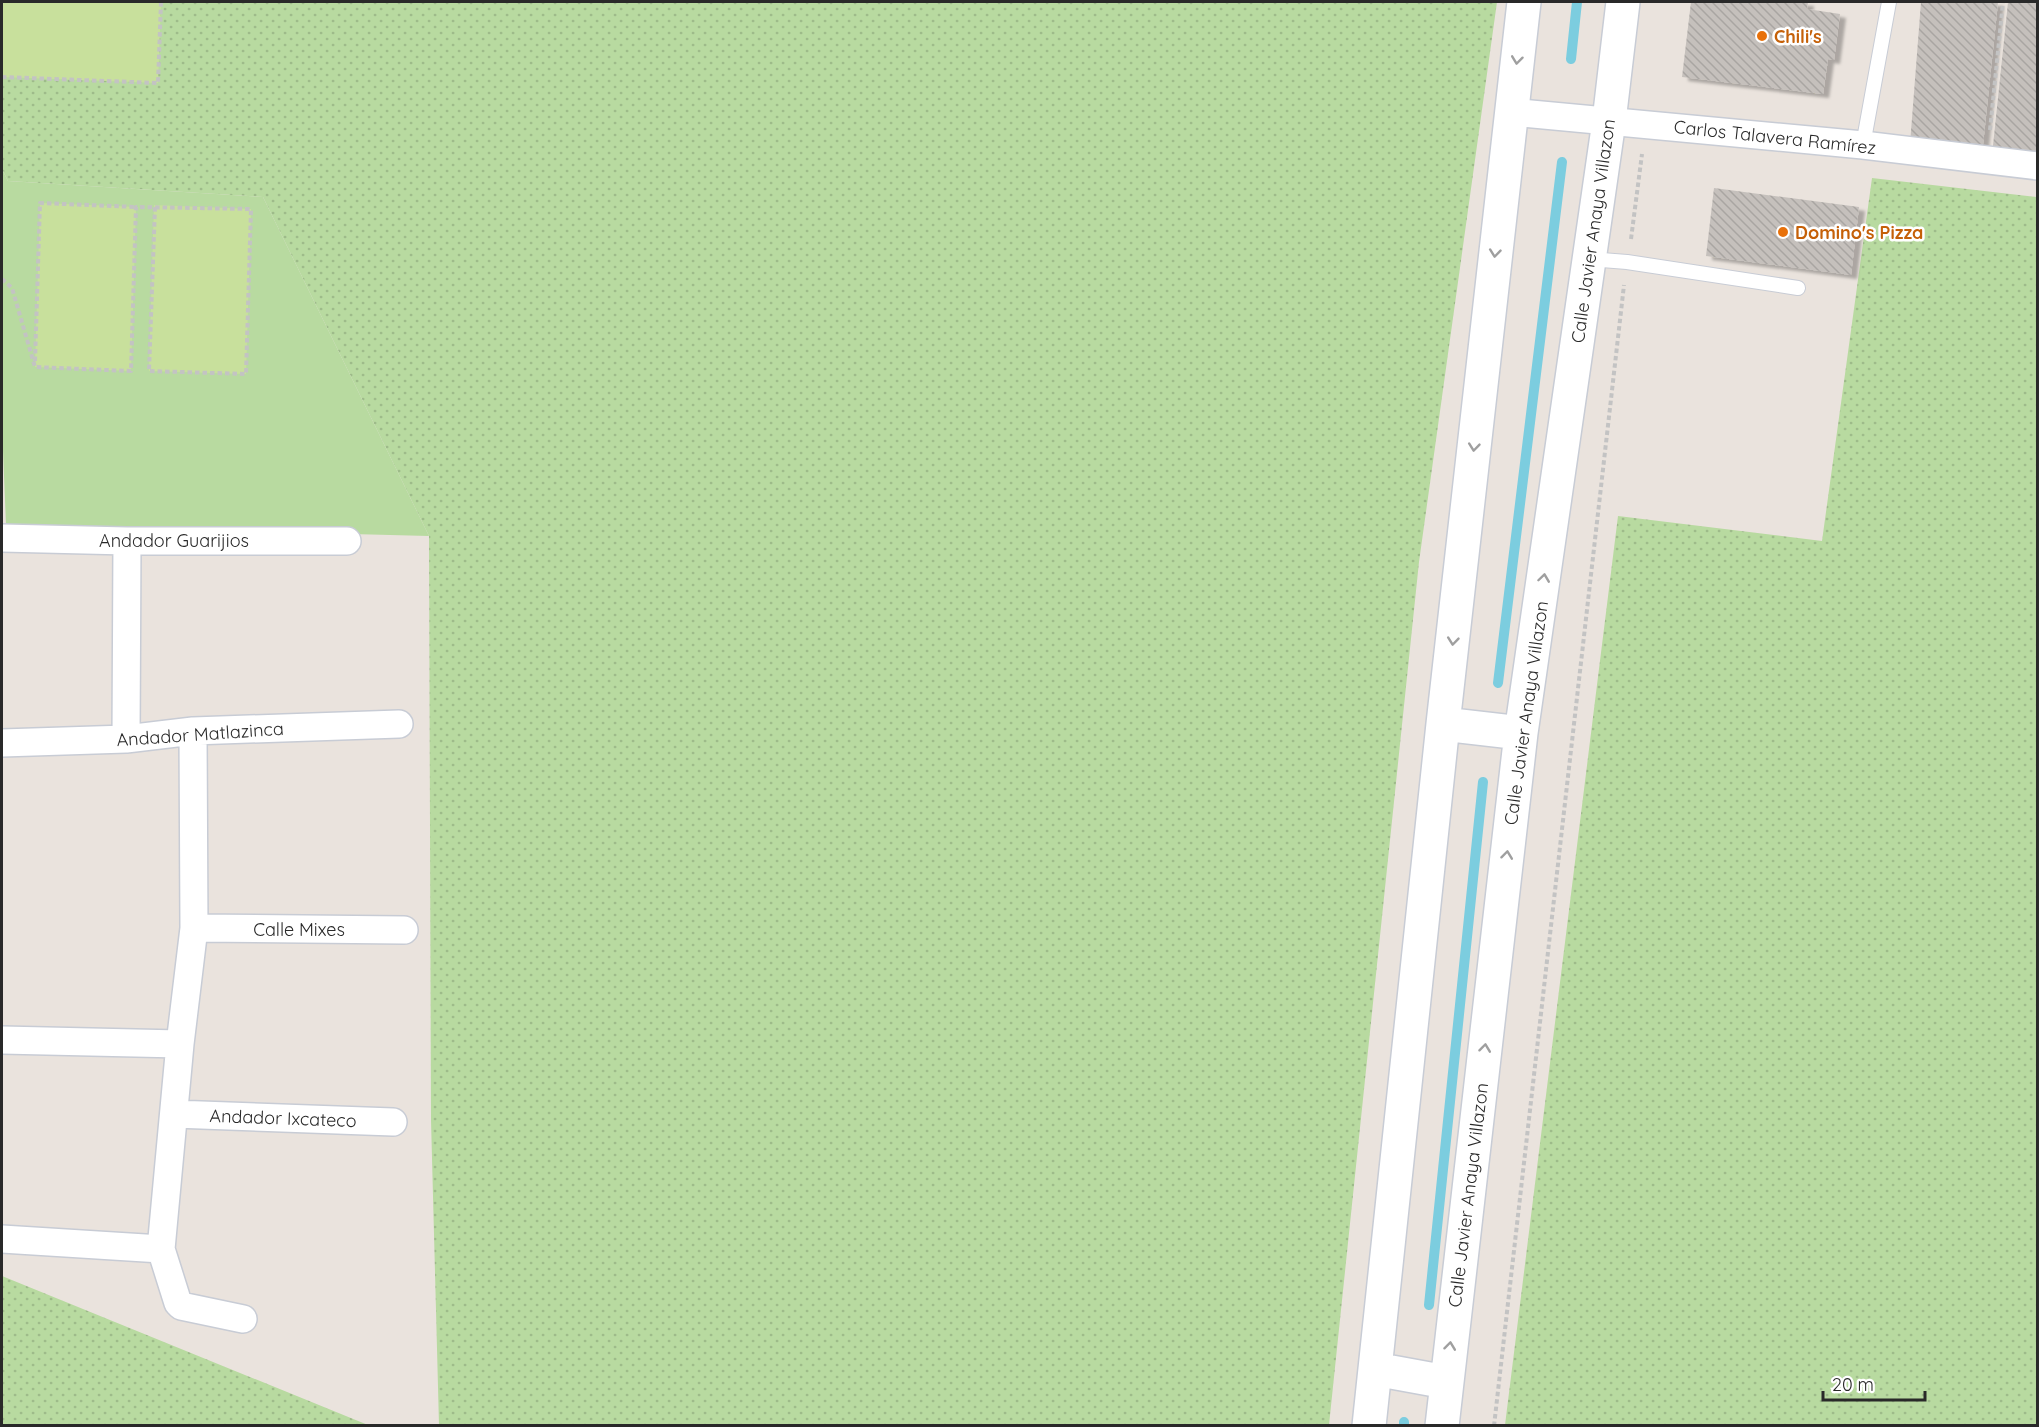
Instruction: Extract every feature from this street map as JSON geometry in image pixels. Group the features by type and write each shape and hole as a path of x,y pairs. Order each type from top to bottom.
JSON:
{"street":[{"path":"1369,1425 1443,724 1524,2"},
{"name":"Calle Javier Anaya Villazon","path":"1442,1425 1521,733 1609,121 1623,2"},
{"name":"Carlos Talavera Ramírez","path":"1511,112 1863,145 2037,166"},
{"name":"Andador Guarijios","path":"2,538 127,541 347,541"},
{"path":"126,739 127,541"},
{"name":"Andador Matlazinca","path":"2,743 126,739 193,730 399,724"},
{"path":"1443,724 1521,733"},
{"path":"193,730 194,928 180,1044 161,1249 178,1303 181,1306 243,1319"},
{"name":"Calle Mixes","path":"194,928 404,930"},
{"path":"2,1040 180,1044"},
{"name":"Andador Ixcateco","path":"174,1114 393,1122"},
{"path":"2,1239 161,1249"},
{"path":"1375,1369 1446,1382"}],"lane":[{"path":"1863,145 1889,2"},
{"path":"1589,259 1627,262 1798,288"}],"path":[{"path":"2,77 158,83 161,2"},
{"path":"1987,161 2003,2"},
{"path":"1494,1425 1627,262 1646,124"},
{"path":"35,367 40,203 251,209 246,374 149,370 155,207"},
{"path":"35,367 131,371 136,207"},
{"path":"2,279 12,288 35,367"}],"green space":[{"path":"2,2 1497,2 1419,562 1329,1425 439,1425 431,1120 429,536 263,197 8,181 2,169"},
{"path":"2,2 161,2 158,83 2,77"},
{"path":"2,169 8,181 263,197 429,536 6,525 2,426"},
{"path":"1872,178 2037,197 2037,1425 1505,1425 1618,516 1822,541"},
{"path":"40,203 136,207 131,371 35,367"},
{"path":"154,205 251,209 246,374 149,371"},
{"path":"2,1276 368,1425 2,1425"}],"building":[{"name":"Chili's","path":"1691,2 1808,2 1807,9 1840,14 1834,60 1828,59 1823,94 1682,77"},
{"path":"1921,2 1998,2 1982,154 1910,144"},
{"path":"2008,2 2038,2 2038,159 1992,155"},
{"name":"Domino's Pizza","path":"1714,188 1859,207 1851,275 1706,256"}],"waterway":[{"path":"1571,59 1577,2"},
{"path":"1498,683 1562,162"},
{"path":"1429,1305 1483,782"}],"place":[{"name":"Chili's","path":"1762,36"},
{"name":"Domino's Pizza","path":"1783,232"}]}
